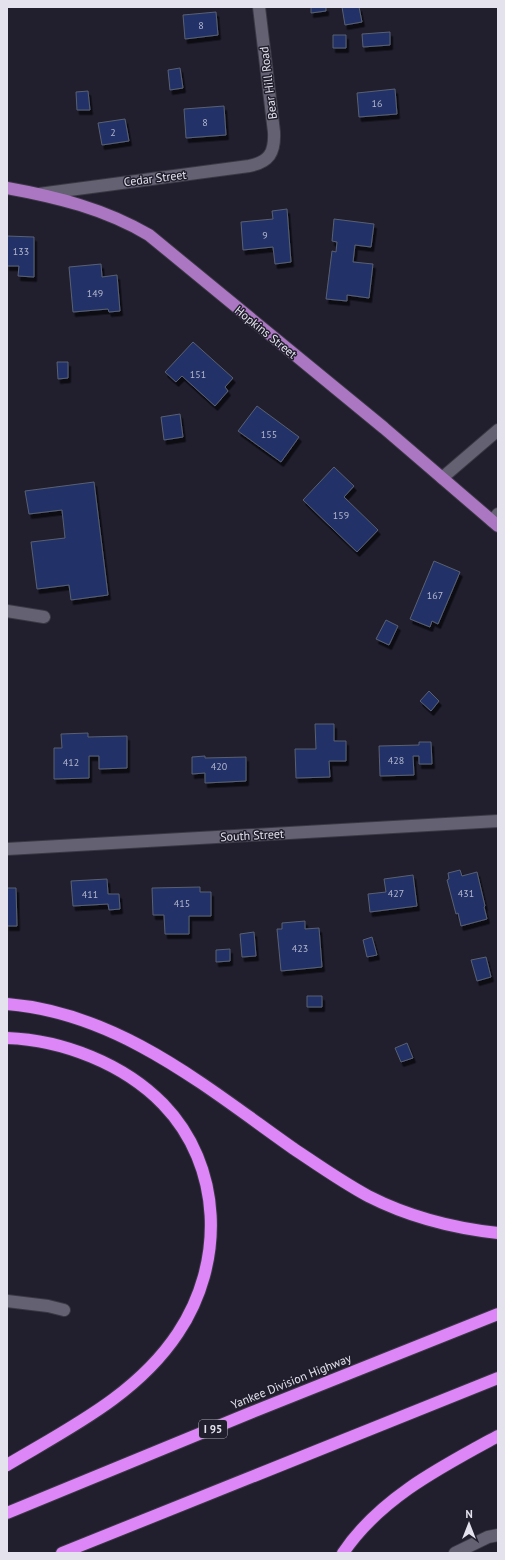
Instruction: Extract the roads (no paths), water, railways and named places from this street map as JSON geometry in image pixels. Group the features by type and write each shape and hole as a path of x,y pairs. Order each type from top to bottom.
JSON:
{"highway":[{"path":"7,1004 47,1010 73,1016 106,1028 144,1047 179,1069 322,1168 352,1187 384,1203 442,1224 498,1233"},
{"path":"7,1038 60,1046 102,1062 138,1082 164,1104 182,1127 198,1160 207,1189 212,1234 208,1262 197,1297 178,1332 165,1350 130,1386 108,1404 7,1465"},
{"name":"Yankee Division Highway","path":"7,1513 264,1407 498,1314"},
{"path":"62,1553 498,1378"},
{"path":"343,1553 357,1534 388,1503 433,1473 498,1436"}],"main road":[{"name":"Hopkins Street","path":"7,188 39,194 97,210 116,217 149,236 378,423 442,478 496,520"}],"street":[{"name":"Bear Hill Road","path":"259,7 274,132 273,148 268,157"},
{"name":"Cedar Street","path":"39,194 249,166 261,163 268,157"},
{"path":"442,478 498,430"},
{"path":"7,611 44,617"},
{"name":"South Street","path":"7,849 498,821"},
{"path":"7,1300 64,1310"},
{"path":"455,1553 488,1537 498,1536"}]}
